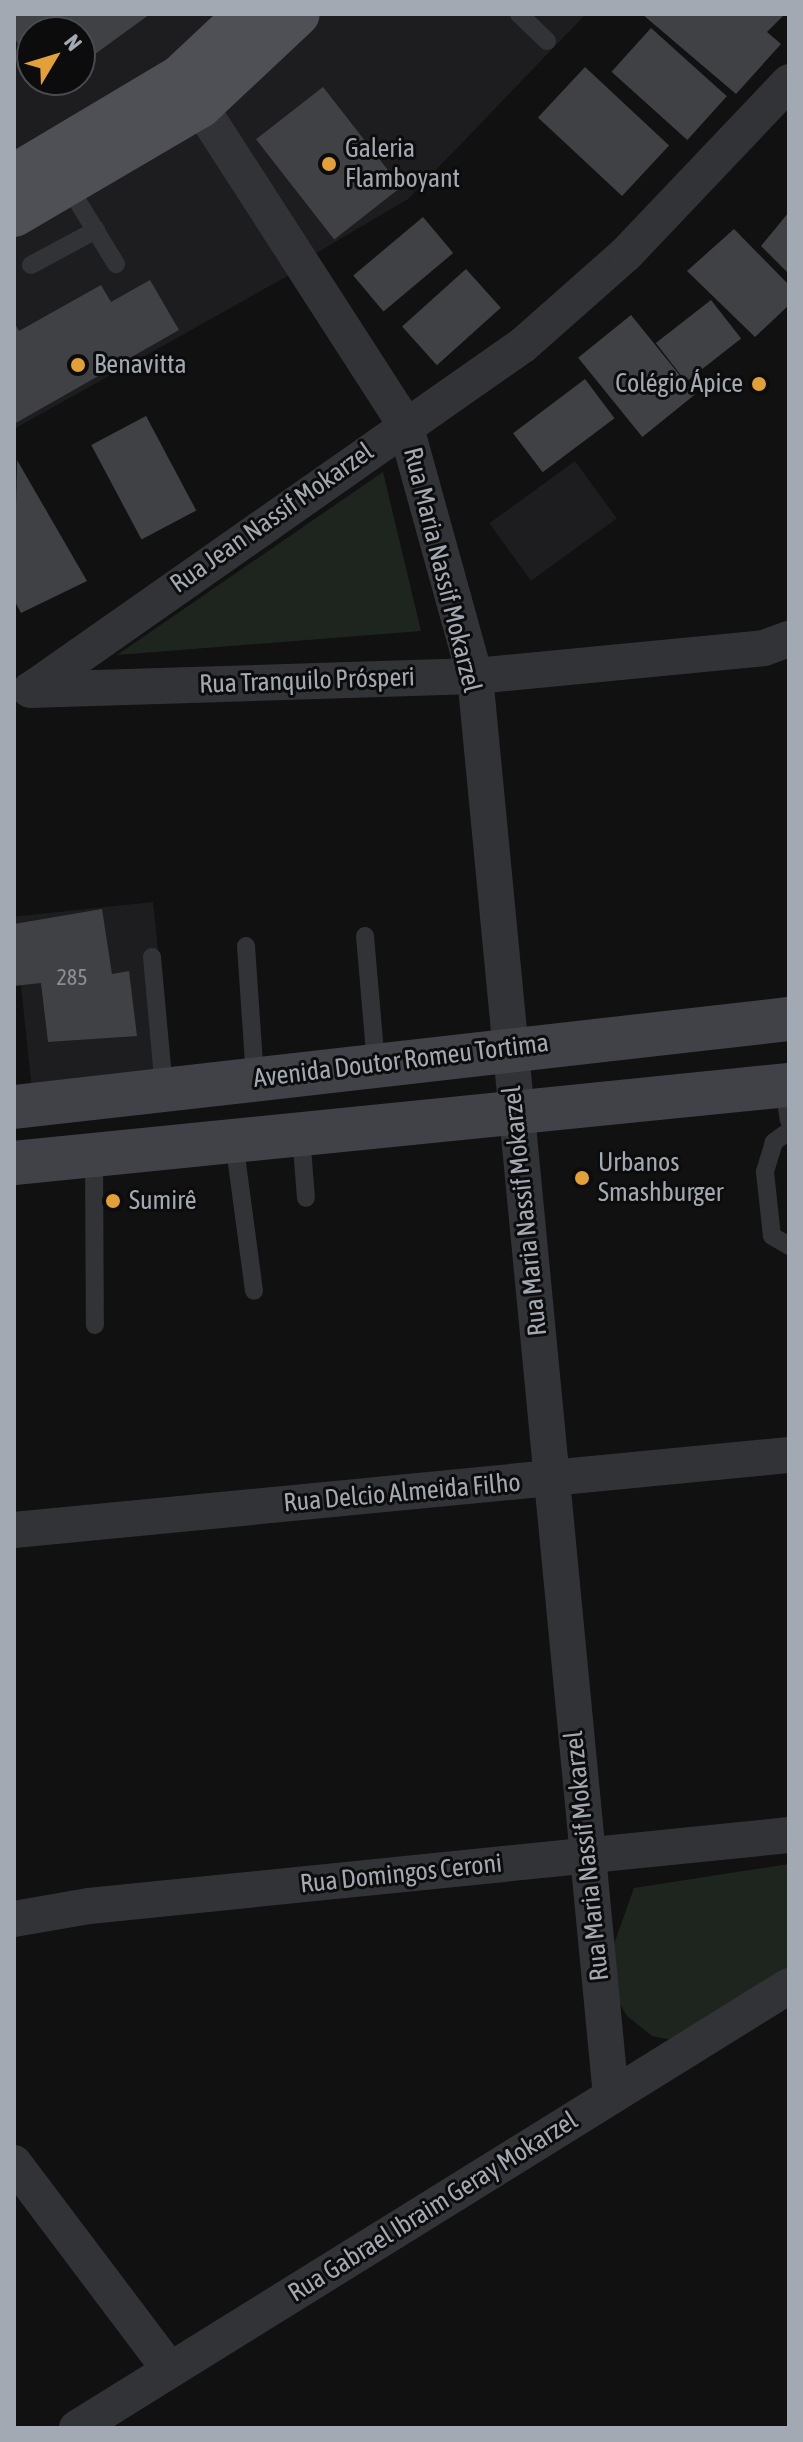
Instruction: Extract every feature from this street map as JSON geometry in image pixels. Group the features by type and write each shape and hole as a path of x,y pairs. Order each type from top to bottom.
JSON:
{"main road":[{"path":"14,215 200,106 298,14"},
{"path":"14,176 180,77 245,15"},
{"name":"Avenida Doutor Romeu Tortima","path":"14,1107 509,1048 789,1019"},
{"path":"14,1163 516,1114 787,1097"}],"street":[{"name":"Rua Jean Nassif Mokarzel","path":"23,692 523,345 626,254 789,82"},
{"name":"Rua Maria Nassif Mokarzel","path":"200,106 405,424 475,676 611,2097"},
{"name":"Rua Tranquilo Prósperi","path":"23,692 475,676 764,648 789,639"},
{"name":"Rua Delcio Almeida Filho","path":"14,1530 789,1455"},
{"name":"Rua Domingos Ceroni","path":"14,1919 587,1854 789,1835"},
{"name":"Rua Gabrael Ibraim Geray Mokarzel","path":"77,2428 789,1986"},
{"path":"14,2163 170,2370"}],"lane":[{"path":"519,14 547,41"},
{"path":"67,184 116,264"},
{"path":"31,265 96,230"},
{"path":"365,936 376,1064"},
{"path":"246,946 255,1079"},
{"path":"152,957 164,1089"},
{"path":"789,1131 774,1142 765,1172 772,1236 789,1246"},
{"path":"301,1135 306,1198"},
{"path":"234,1141 254,1291"},
{"path":"94,1155 95,1325"}],"shaded area":[{"path":"14,14 227,14 170,69 14,156"},
{"path":"309,14 586,14 408,199 313,255 218,109"},
{"path":"197,120 293,273 14,429 14,227"},
{"path":"575,461 617,518 531,581 489,523"},
{"path":"383,472 421,631 117,655"},
{"path":"153,902 171,1072 32,1087 14,917"},
{"path":"789,1864 789,1971 677,2041 652,2036 627,2016 615,1995 614,1944 634,1888"}],"building":[{"path":"14,14 150,14 96,53 96,16 16,16 16,41"},
{"path":"642,14 785,14 767,32 781,44 736,94"},
{"path":"651,28 727,96 687,140 612,72"},
{"path":"585,67 669,145 622,196 538,117"},
{"name":"Galeria Flamboyant","path":"323,87 401,187 334,239 256,139"},
{"path":"789,212 789,274 761,246"},
{"path":"423,217 453,253 384,311 353,275"},
{"path":"734,229 789,285 789,305 755,337 687,271"},
{"path":"466,269 501,308 437,365 402,327"},
{"name":"Benavitta","path":"150,280 179,330 14,424 14,322 19,331 101,285 111,302"},
{"path":"711,300 741,339 686,382 656,343"},
{"path":"631,315 695,394 642,437 578,358"},
{"path":"585,379 614,418 543,472 513,433"},
{"path":"146,416 196,510 141,540 91,445"},
{"path":"17,460 87,581 21,613 14,600"},
{"path":"102,909 112,974 129,971 137,1036 48,1042 41,983 14,986 14,924"}],"place":[{"name":"Galeria Flamboyant","path":"329,164"},
{"name":"Benavitta","path":"78,365"},
{"name":"Colégio Ápice","path":"759,384"},
{"name":"Urbanos Smashburger","path":"582,1178"},
{"name":"Sumirê","path":"113,1201"}]}
